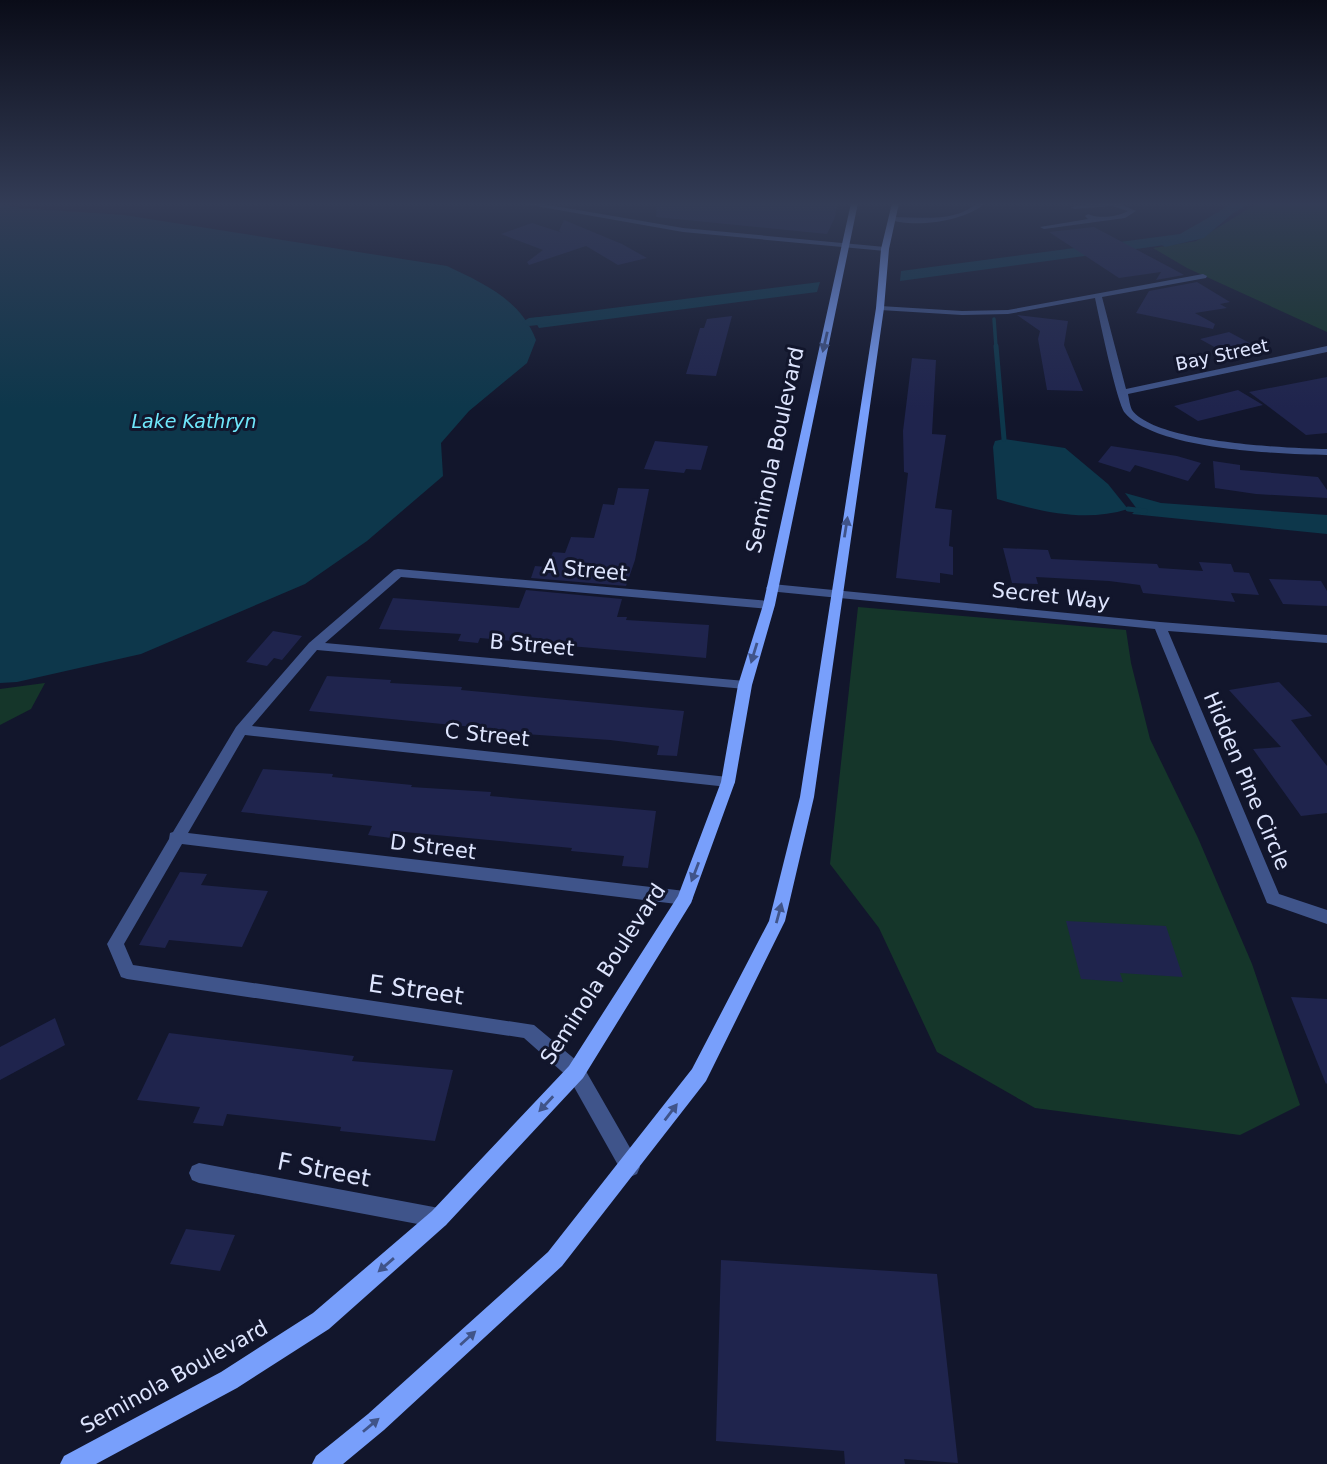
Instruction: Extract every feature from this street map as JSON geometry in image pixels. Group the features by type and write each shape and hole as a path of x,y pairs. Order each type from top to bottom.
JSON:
{"main road":[{"name":"Seminola Boulevard","path":"72,1464 229,1381 321,1321 439,1218 576,1072 685,898 728,782 745,685 770,596 811,401 842,271"},
{"path":"324,1464 376,1422 555,1259 630,1167 699,1075 777,922 807,797 880,308 883,271"}],"street":[{"path":"880,308 984,313 1098,296 1203,276"},
{"path":"1098,296 1127,410 1133,418 1144,425 1232,445 1327,452"},
{"name":"Bay Street","path":"1124,392 1327,349"},
{"name":"A Street","path":"314,646 398,573 770,596"},
{"name":"Secret Way","path":"770,596 836,595 1327,639"},
{"name":"Hidden Pine Circle","path":"1160,626 1273,898 1327,917"},
{"path":"175,837 241,730 314,646"},
{"name":"B Street","path":"314,646 745,685"},
{"name":"C Street","path":"241,730 728,782"},
{"name":"E Street","path":"175,837 115,944 127,972 528,1031 576,1072 630,1167"},
{"name":"D Street","path":"175,837 685,898"},
{"name":"F Street","path":"199,1174 439,1218"}],"green space":[{"path":"1194,271 1327,271 1327,332"},
{"path":"858,607 1126,630 1131,663 1150,739 1198,838 1252,964 1300,1105 1240,1135 1035,1108 937,1052 879,928 830,864"},
{"path":"45,683 31,709 0,725 0,689"}],"water":[{"name":"Lake Kathryn","path":"0,271 458,271 499,294 521,314 536,340 527,363 469,411 441,443 443,476 367,541 305,584 141,654 17,682 0,683"},
{"path":"901,271 971,271 900,281"},
{"path":"820,282 817,292 539,328 533,318"},
{"path":"1004,439 1065,448 1108,484 1128,509 1095,515 1062,514 997,499 993,447 995,441"},
{"path":"1125,493 1161,503 1327,515 1327,534 1132,514 1137,509"}],"building":[{"path":"1109,271 1177,271 1184,275 1156,280 1161,272 1119,278"},
{"path":"1197,282 1230,302 1220,304 1227,308 1195,313 1215,324 1213,329 1136,313 1149,291"},
{"path":"1017,315 1068,321 1064,345 1083,391 1047,390 1038,339 1040,331"},
{"path":"732,316 716,376 686,374 700,328 704,328 707,319"},
{"path":"1229,332 1259,348 1227,354 1200,339"},
{"path":"912,358 936,360 932,434 946,435 935,508 952,510 949,546 953,547 953,575 940,573 940,583 896,578 908,473 904,472 903,431"},
{"path":"1327,377 1327,433 1306,435 1249,392"},
{"path":"1238,390 1263,405 1198,421 1174,406"},
{"path":"655,441 708,446 701,470 686,469 684,473 644,469"},
{"path":"1111,446 1177,456 1201,463 1188,481 1135,465 1130,472 1098,462"},
{"path":"1213,461 1240,465 1240,470 1318,477 1327,490 1327,498 1256,494 1215,488"},
{"path":"618,488 649,489 635,560 626,586 531,578 535,566 547,567 553,552 565,553 571,537 594,538 603,504 614,505"},
{"path":"1003,548 1048,550 1051,559 1157,564 1159,568 1203,571 1199,562 1231,564 1234,572 1249,573 1259,595 1231,593 1235,602 1143,593 1140,585 1109,581 1036,577 1038,584 1012,583"},
{"path":"1269,579 1321,581 1327,591 1327,606 1283,604"},
{"path":"526,590 622,599 617,617 627,617 626,620 709,625 706,658 480,638 478,643 458,641 461,634 379,629 393,598 519,608"},
{"path":"273,631 302,636 282,660 274,658 267,666 246,662"},
{"path":"327,676 391,680 390,683 462,687 461,690 684,711 677,756 657,755 659,746 610,740 525,734 523,740 501,739 504,730 309,711"},
{"path":"1279,682 1312,716 1291,720 1327,766 1327,813 1301,816 1253,749 1281,747 1229,690"},
{"path":"263,769 333,774 332,777 412,785 411,787 491,792 490,796 656,811 648,868 622,866 624,856 571,851 572,848 394,831 391,838 368,835 372,826 241,812"},
{"path":"180,872 207,874 201,885 268,891 242,947 169,940 165,948 139,945"},
{"path":"1066,921 1166,926 1183,977 1120,973 1123,982 1081,979"},
{"path":"1291,997 1327,999 1326,1084"},
{"path":"55,1018 65,1045 0,1080 0,1047"},
{"path":"169,1033 354,1056 352,1061 453,1070 435,1141 340,1131 341,1127 227,1114 223,1126 193,1123 200,1107 137,1100"},
{"path":"186,1229 235,1235 220,1271 170,1264"},
{"path":"721,1260 937,1274 958,1463 904,1459 905,1464 845,1464 844,1451 716,1441"}],"waterway":[{"path":"529,322 569,318"},
{"path":"994,319 996,347"},
{"path":"996,346 1004,439"},
{"path":"1128,509 1145,511"}]}
